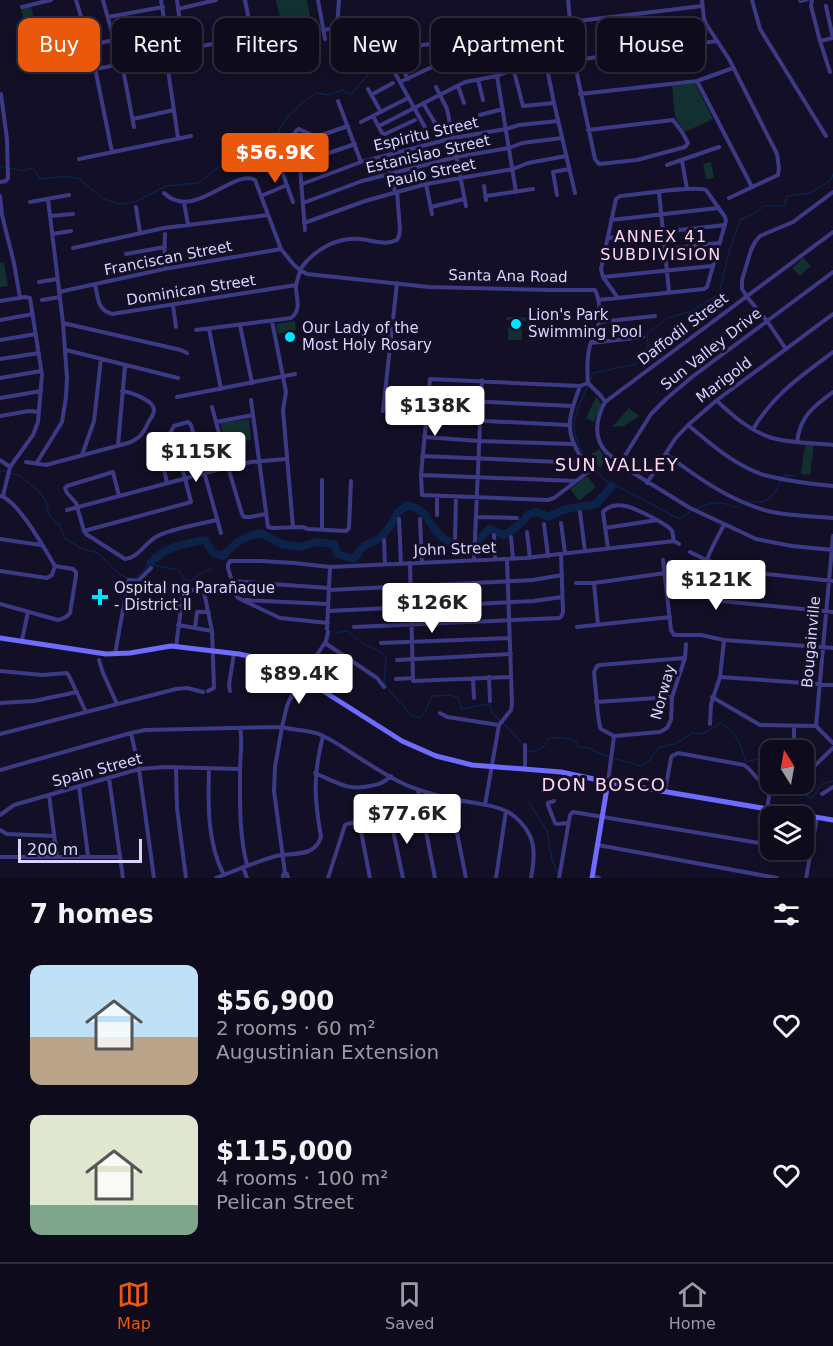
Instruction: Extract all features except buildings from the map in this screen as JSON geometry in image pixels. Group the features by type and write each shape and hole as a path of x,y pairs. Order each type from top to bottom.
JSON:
{"main road":[{"path":"0,638 97,653 130,653 168,646 234,653 273,661 410,746 436,756 472,765 561,772 760,808"},
{"path":"594,877 608,782"},
{"path":"814,817 833,820"}],"street":[{"path":"22,7 51,0"},
{"path":"76,0 82,18"},
{"path":"103,0 112,32"},
{"path":"161,0 164,18"},
{"path":"177,0 179,18"},
{"path":"178,9 216,0"},
{"path":"202,46 253,37 245,0"},
{"path":"318,0 325,39"},
{"path":"338,18 339,0"},
{"path":"568,0 570,18"},
{"path":"702,0 704,19 733,68 777,154 779,168 778,175 729,198"},
{"path":"752,0 760,29 826,136"},
{"path":"799,0 800,2 810,0 830,72"},
{"path":"585,20 702,6"},
{"path":"820,40 833,38 826,6"},
{"path":"108,17 163,7"},
{"path":"323,30 331,29"},
{"path":"585,59 717,41"},
{"path":"408,79 397,56 422,45 431,44"},
{"path":"400,82 431,68"},
{"path":"580,94 697,81 733,68"},
{"path":"97,72 112,152"},
{"path":"123,72 134,127"},
{"path":"168,72 178,138"},
{"path":"394,72 427,131"},
{"path":"379,126 465,82 507,72"},
{"path":"515,72 523,106 554,103"},
{"path":"548,72 575,193"},
{"path":"576,72 580,94 594,159 599,164 637,160 685,147 688,143 673,120 588,130"},
{"path":"497,76 516,192"},
{"path":"478,80 483,100"},
{"path":"697,81 752,187"},
{"path":"371,94 393,83"},
{"path":"458,86 464,103"},
{"path":"436,87 447,109 466,206"},
{"path":"368,89 381,112"},
{"path":"0,182 7,180 6,127 1,94"},
{"path":"361,122 408,98"},
{"path":"338,101 361,162"},
{"path":"423,103 438,128"},
{"path":"480,115 503,109"},
{"path":"132,119 174,110"},
{"path":"374,116 382,133 385,134 415,120"},
{"name":"Espiritu Street","path":"302,184 361,162 453,138 519,125 558,121"},
{"path":"305,230 298,152 290,147 289,142 299,129 316,136 348,126"},
{"path":"80,159 191,136"},
{"name":"Estanislao Street","path":"303,203 362,181 456,157 509,148 522,143 562,138"},
{"path":"300,163 355,144"},
{"path":"668,165 719,147"},
{"path":"196,330 291,318 296,314 298,304 296,288 300,270 321,249 339,241 357,238 387,243 396,240 400,229 398,196 395,193 385,155"},
{"name":"Paulo Street","path":"304,223 365,201 426,184 513,169 566,156"},
{"path":"278,159 293,202"},
{"path":"682,161 687,189"},
{"path":"557,195 553,173 569,169"},
{"path":"164,193 172,199 184,202 199,199 241,179 251,177 255,180 281,249 300,270"},
{"path":"426,184 432,214"},
{"path":"261,196 287,185"},
{"path":"484,186 486,198 533,189"},
{"path":"605,402 588,383 587,373 590,343 599,322 598,300 618,298 669,292 704,289 708,285 725,225 725,217 706,190 687,189 617,197 601,269 603,277 618,298"},
{"path":"659,192 669,292"},
{"path":"786,349 747,297 742,289 742,280 755,242 760,236 793,222 833,192"},
{"path":"0,195 2,215 15,266 20,298"},
{"path":"30,202 69,195"},
{"path":"36,464 64,416 67,378 66,350 48,199"},
{"path":"430,207 464,199"},
{"path":"184,202 188,225"},
{"path":"136,207 140,233"},
{"path":"611,220 718,208"},
{"path":"50,216 73,214"},
{"path":"73,248 164,228 268,215"},
{"path":"608,238 725,225"},
{"path":"52,234 71,231"},
{"name":"Daffodil Street","path":"605,402 833,232"},
{"path":"164,269 165,234"},
{"path":"604,256 719,243"},
{"path":"126,254 165,247"},
{"name":"Franciscan Street","path":"42,300 95,284 164,269 281,249"},
{"path":"603,277 712,266"},
{"name":"Santa Ana Road","path":"300,270 311,275 429,287 595,290 598,300"},
{"name":"Sun Valley Drive","path":"605,402 597,421 598,439 610,458 621,462 651,414 666,399 833,272"},
{"path":"39,282 57,279"},
{"path":"383,411 398,283"},
{"name":"Dominican Street","path":"95,284 101,308 108,314 296,288"},
{"path":"0,301 28,297 33,314 41,371 36,430 10,468 1,496 15,506 55,566 73,569 76,572 70,613 65,618 58,620 0,604"},
{"path":"173,305 176,327"},
{"path":"0,320 33,314"},
{"name":"Marigold","path":"647,483 675,439 688,424 833,314"},
{"path":"599,322 655,316"},
{"path":"272,321 286,392 283,410 293,527"},
{"path":"63,323 187,353"},
{"path":"240,325 252,382"},
{"path":"209,329 221,389"},
{"path":"0,340 36,334"},
{"path":"590,343 643,337"},
{"path":"66,350 178,378"},
{"path":"753,429 767,407 783,390 833,352"},
{"path":"0,359 39,353"},
{"path":"81,456 94,421 101,359"},
{"path":"118,445 125,366"},
{"path":"0,378 41,371"},
{"path":"177,397 295,374"},
{"path":"580,386 568,425 588,473 554,498 548,500 422,495 422,456 430,379 580,386 588,383"},
{"path":"474,560 482,380"},
{"path":"0,398 41,391"},
{"path":"26,462 46,465 134,441 146,430 154,410 151,403 132,393 122,391"},
{"path":"797,442 798,432 807,413 833,392"},
{"path":"428,399 573,406"},
{"path":"251,400 268,527 346,531 349,528 351,481"},
{"path":"717,400 742,422 769,437 833,446"},
{"path":"212,407 244,517 250,518 266,514"},
{"path":"0,416 29,411 39,412"},
{"path":"216,422 253,415"},
{"path":"426,418 568,425"},
{"path":"167,483 160,449 174,426 190,423 221,533"},
{"path":"688,424 726,455 749,469 764,475 833,486"},
{"path":"424,437 574,444"},
{"path":"84,531 191,502 177,447 175,443 167,439"},
{"path":"666,453 693,474 747,505 789,515 833,518"},
{"path":"422,456 584,463"},
{"path":"67,510 228,467 286,459"},
{"path":"0,460 10,468"},
{"path":"630,471 690,508 756,540 832,550"},
{"path":"119,496 114,474 111,472 66,487 67,493 74,500 84,531 125,559 129,559 159,535 217,520"},
{"path":"421,475 577,481"},
{"path":"322,480 322,530"},
{"path":"437,496 437,515"},
{"path":"454,538 456,497"},
{"path":"608,548 603,512 611,506 628,506 657,520 670,529 674,541 680,544"},
{"path":"580,512 585,550"},
{"path":"476,517 517,518"},
{"path":"399,519 401,563"},
{"path":"420,519 422,563"},
{"path":"605,528 657,520"},
{"path":"354,627 561,617 563,612 563,553 561,523"},
{"path":"544,524 548,556"},
{"path":"724,525 704,566 706,597 712,600 833,612"},
{"path":"527,532 530,558"},
{"path":"494,536 495,559"},
{"name":"Bougainville","path":"816,726 826,611 831,581 833,536"},
{"path":"511,537 513,559"},
{"path":"0,539 41,545"},
{"path":"384,540 385,564"},
{"name":"John Street","path":"231,581 228,565 234,560 330,567 530,558 674,541"},
{"path":"690,552 736,571 831,581"},
{"path":"485,805 500,723 511,710 512,704 507,559"},
{"path":"663,560 672,634 833,648"},
{"path":"410,563 413,679"},
{"path":"0,571 47,578 52,575 55,566"},
{"path":"286,877 274,780 282,726 290,698 327,638 330,567"},
{"path":"115,654 128,582 129,580 138,581 151,568"},
{"path":"576,583 594,583 665,573"},
{"path":"328,623 280,618 241,599 236,595 231,581 329,589 533,580 562,575"},
{"path":"594,583 598,625"},
{"path":"0,734 176,689 188,688 205,691 214,688 212,631 203,587 183,592 176,647"},
{"path":"328,611 534,601 562,597"},
{"path":"241,599 328,604"},
{"path":"156,602 180,606"},
{"path":"22,640 28,612"},
{"path":"195,628 197,612 209,612"},
{"path":"577,627 669,617"},
{"path":"178,625 212,631"},
{"path":"381,643 510,638"},
{"path":"710,724 712,697 720,677 724,640"},
{"path":"325,644 377,678 384,687"},
{"name":"Norway","path":"614,736 648,734 664,730 671,720 672,697 685,658 686,644"},
{"path":"230,691 234,653"},
{"path":"397,660 511,654"},
{"path":"608,782 614,736 600,727 594,672 597,666 685,658"},
{"path":"99,660 117,704"},
{"path":"0,671 42,675 67,673 86,712"},
{"path":"489,677 490,701"},
{"path":"396,679 511,677"},
{"path":"720,677 833,685"},
{"path":"473,678 474,698"},
{"path":"0,703 34,700 77,692"},
{"path":"596,702 672,697"},
{"path":"712,697 760,725 816,726 833,743"},
{"path":"440,713 447,717 500,723"},
{"path":"0,771 145,730 282,726 290,730 323,736 404,784 511,814 523,825 532,842 535,859 531,878"},
{"path":"794,726 794,740"},
{"path":"240,728 242,837 248,878"},
{"path":"131,733 139,769 154,878"},
{"path":"216,878 245,866 283,855 309,851 321,840 315,796 315,773 323,736"},
{"path":"525,744 525,769"},
{"path":"814,766 833,748"},
{"path":"665,791 671,758 678,753 744,765 768,790 767,806"},
{"name":"Spain Street","path":"0,815 14,805 139,769 159,767 240,768"},
{"path":"176,768 178,815 186,878"},
{"path":"209,768 208,803 214,851 224,875"},
{"path":"315,773 355,789 382,784 391,776"},
{"path":"109,778 123,878"},
{"path":"80,786 88,856"},
{"path":"822,794 833,787"},
{"path":"418,789 435,878"},
{"path":"49,795 57,857"},
{"path":"460,801 456,828 466,878"},
{"path":"554,801 548,802 548,805 555,823 568,823"},
{"path":"496,878 506,811"},
{"path":"559,878 568,823 573,812 760,843"},
{"path":"328,878 345,825 388,815 403,878"},
{"path":"814,835 817,818"},
{"path":"359,822 370,878"},
{"path":"0,830 7,834 54,836"},
{"path":"598,845 777,878"},
{"path":"0,857 120,857"},
{"path":"806,878 809,860"}],"green space":[{"path":"276,0 307,0 310,18 280,18"},
{"path":"31,6 34,18 23,18 21,8"},
{"path":"695,83 713,119 685,132 675,117 672,86"},
{"path":"711,162 714,178 706,179 703,164"},
{"path":"803,258 811,266 800,276 792,268"},
{"path":"4,262 8,286 0,287 0,263"},
{"path":"507,317 536,318 536,327 527,327 527,321 506,320"},
{"path":"295,321 296,330 278,334 276,324"},
{"path":"508,327 522,327 522,340 508,340"},
{"path":"596,397 602,404 594,422 586,418"},
{"path":"629,408 639,416 624,426 612,427"},
{"path":"249,419 251,440 226,444 220,423"},
{"path":"805,444 814,445 810,475 801,474"},
{"path":"599,449 606,459 600,468 590,455"},
{"path":"587,476 596,487 579,501 570,489"}],"waterway":[{"path":"0,166 23,171 34,169 40,179 66,176 80,179 103,199 120,204 135,202 166,186 198,183 228,163 250,159 269,146 288,116 307,99 316,93 328,95 343,90 350,95 371,72"},
{"path":"590,381 593,373 636,364 648,346 647,334 667,318 692,311 719,294 729,251 740,220 754,214 764,206 784,206 787,196 810,193 831,180 833,174"},
{"path":"588,386 581,400 574,427 584,455 604,479 679,519 705,505 722,503 737,508 741,504"},
{"path":"0,472 20,476 38,490 46,501 49,515 60,526 65,539 83,549 98,553 118,573 129,579"},
{"path":"745,502 766,500 776,491 784,475 796,476"},
{"path":"150,563 169,549 205,540 213,553 223,556 240,541 261,533 281,544 300,547 317,542 334,544 337,554 353,559 364,546 380,538 398,512 408,505 424,513 439,534 458,549 470,550 489,529 504,535 524,521 529,514 537,512 549,517 562,510 596,504 612,486"},
{"path":"134,579 150,563 178,570 186,580 190,581 212,569"},
{"path":"336,633 347,631 386,657 384,682 412,716 419,718 426,711 432,696 450,695 459,698 461,709 489,704 493,714 524,746"},
{"path":"613,758 641,766 649,761 659,747 675,744 692,733 702,734 721,723 738,740 746,762 760,758"},
{"path":"526,752 540,750 548,738 566,738 576,742 578,747 588,748 609,757"},
{"path":"803,794 812,798 822,784 833,781"},
{"path":"529,802 547,831 552,860 558,874"}],"place":[{"name":"Lion's Park Swimming Pool","path":"516,324"},
{"name":"Our Lady of the Most Holy Rosary","path":"290,337"},
{"name":"Ospital ng Parañaque - District II","path":"100,597"}],"district":[{"name":"ANNEX 41 SUBDIVISION","path":"661,245"},
{"name":"SUN VALLEY","path":"617,465"},
{"name":"DON BOSCO","path":"604,785"}]}
